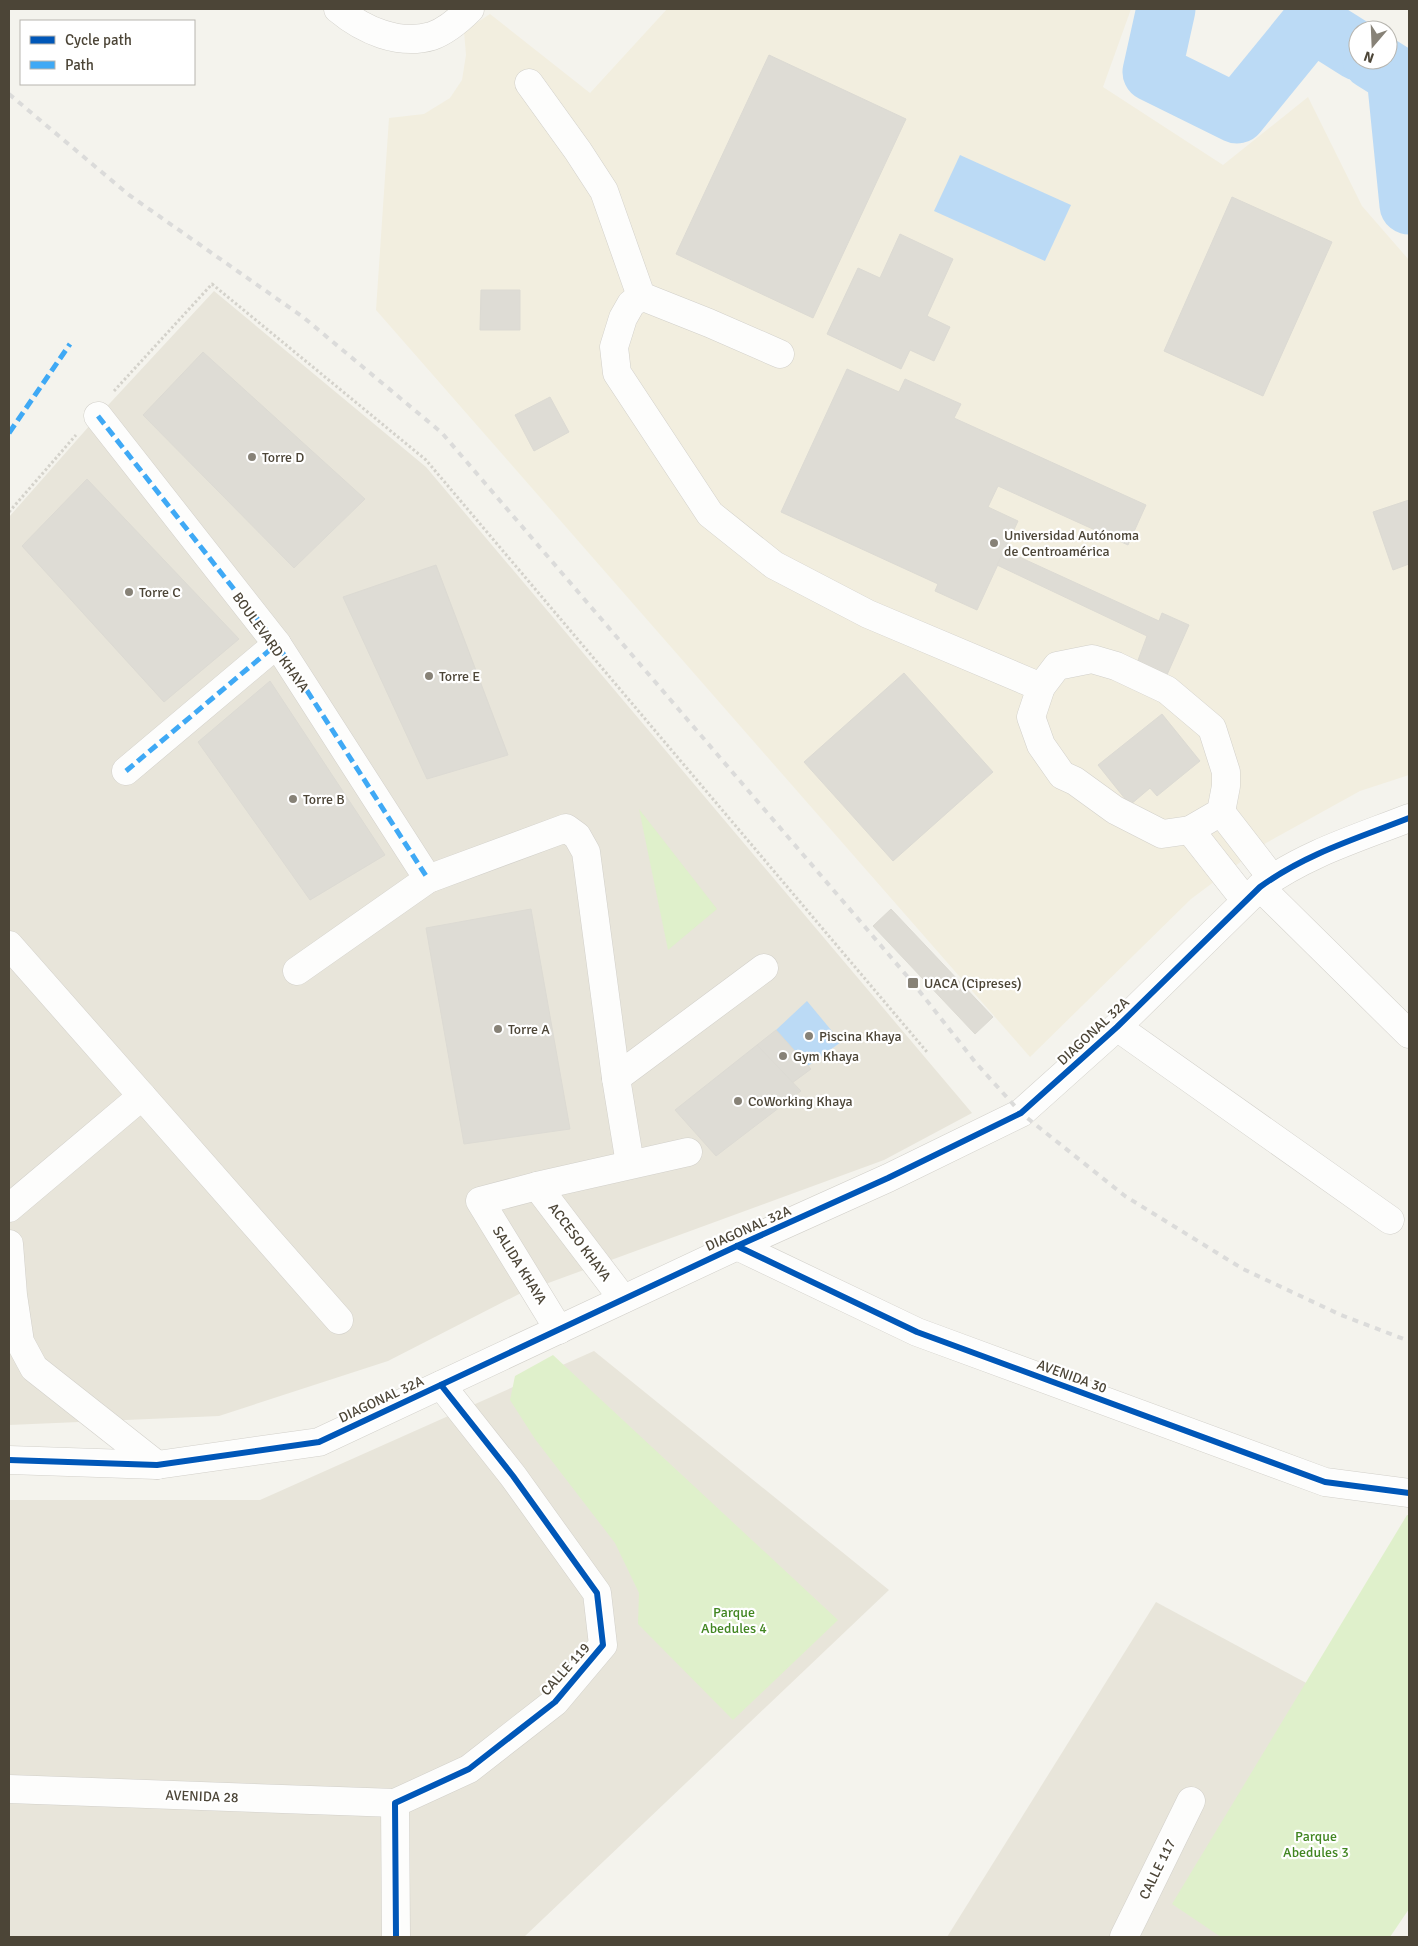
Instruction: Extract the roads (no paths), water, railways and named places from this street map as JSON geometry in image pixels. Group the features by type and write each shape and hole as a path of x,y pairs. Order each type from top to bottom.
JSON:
{"street":[{"path":"338,9 349,18 375,32 403,39 433,36 459,20 470,9"},
{"path":"529,83 604,191 641,296 780,354"},
{"path":"641,296 631,304 622,318 614,347 617,373 710,514 774,565 868,614 1041,687"},
{"name":"BOULEVARD KHAYA","path":"90,422 277,644 428,879"},
{"path":"126,772 277,644"},
{"path":"1221,812 1190,830 1162,834 1115,810 1075,781 1062,775 1041,745 1031,717 1041,687 1057,666 1092,659 1116,666 1167,690 1212,728 1226,772 1226,786 1221,812 1259,888"},
{"name":"DIAGONAL 32A","path":"9,1460 158,1465 319,1442 737,1246 888,1178 1021,1113 1117,1027 1259,888 1314,854 1409,818"},
{"path":"297,971 428,879 566,828 577,836 586,852 616,1078 630,1164"},
{"path":"1190,830 1259,888 1409,1034"},
{"path":"9,945 338,1320"},
{"path":"616,1078 764,968"},
{"path":"1117,1027 1390,1220"},
{"path":"9,1208 142,1096"},
{"path":"537,1186 688,1152"},
{"name":"SALIDA KHAYA","path":"537,1186 480,1201 559,1330"},
{"name":"ACCESO KHAYA","path":"537,1186 623,1299"},
{"path":"9,1244 13,1295 20,1342 34,1368 158,1465"},
{"name":"AVENIDA 30","path":"737,1246 917,1332 1316,1479 1325,1482 1409,1493"},
{"name":"CALLE 119","path":"395,1803 469,1769 555,1702 603,1645 598,1593 513,1476 441,1385"},
{"name":"AVENIDA 28","path":"9,1790 395,1803"},
{"name":"CALLE 117","path":"1124,1937 1191,1800"},
{"path":"395,1803 396,1937"}],"water":[{"path":"960,155 1071,205 1045,261 934,211"},
{"name":"Piscina Khaya","path":"807,1001 841,1042 808,1066 776,1030"}],"waterway":[{"path":"1166,9 1152,72 1237,114 1312,22 1348,45"},
{"path":"1388,70 1396,75 1409,205"}],"railway":[{"path":"9,94 129,195 303,317 442,433 913,983 976,1063 1021,1113 1125,1196 1243,1269 1341,1315 1409,1341"}],"place":[{"name":"Torre D","path":"252,457"},
{"name":"Universidad Autónoma de Centroamérica","path":"994,543"},
{"name":"Torre C","path":"129,592"},
{"name":"Torre E","path":"429,676"},
{"name":"Torre B","path":"293,799"},
{"name":"UACA (Cipreses)","path":"913,983"},
{"name":"Torre A","path":"498,1029"},
{"name":"Piscina Khaya","path":"809,1036"},
{"name":"Gym Khaya","path":"783,1056"},
{"name":"CoWorking Khaya","path":"738,1101"}],"park label":[{"name":"Parque Abedules 4","path":"734,1620"},
{"name":"Parque Abedules 3","path":"1316,1844"}]}
